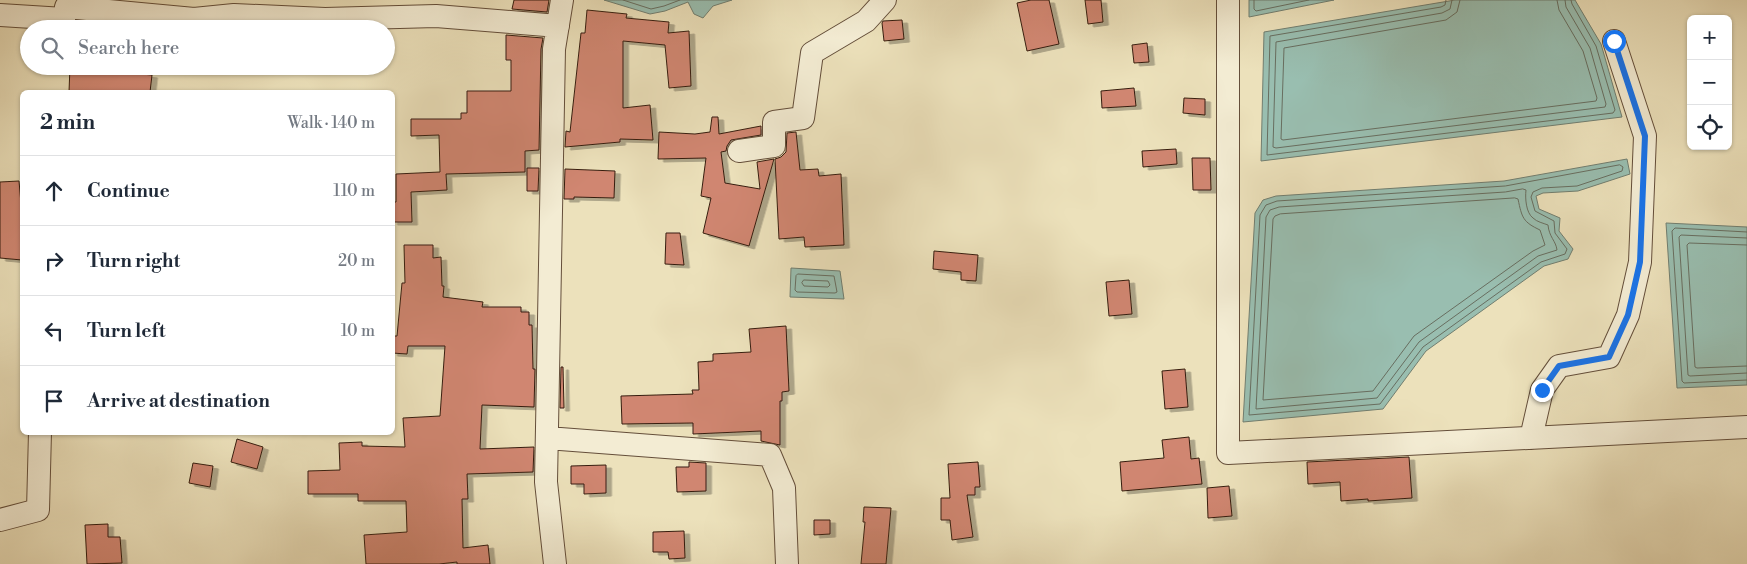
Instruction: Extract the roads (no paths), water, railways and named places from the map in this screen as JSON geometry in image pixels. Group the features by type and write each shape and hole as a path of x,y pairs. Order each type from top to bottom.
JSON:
{"street":[{"path":"555,564 546,482 554,49 562,0"},
{"path":"739,151 774,146 774,122 803,118 812,53 866,21 885,0"},
{"path":"1228,0 1228,453 1747,427"},
{"path":"0,15 64,19 66,7 194,19 234,15 325,19 436,16 558,26"},
{"path":"1531,438 1542,390 1559,366 1609,357 1628,315 1640,262 1645,136 1614,41"},
{"path":"0,520 38,510 40,435"},
{"path":"547,438 770,455 784,488 787,564"}],"water":[{"path":"604,0 732,0 713,6 703,18 694,14 688,2 665,11 650,14"},
{"path":"1249,0 1334,0 1249,17"},
{"path":"1455,0 1575,0 1601,44 1622,117 1261,161 1264,32"},
{"path":"1627,159 1630,174 1578,191 1543,193 1536,196 1539,209 1560,218 1559,231 1573,249 1568,259 1544,266 1426,351 1383,409 1243,422 1255,213 1263,200 1276,196 1504,181"},
{"path":"1666,223 1747,227 1747,385 1677,388"},
{"path":"791,268 840,271 844,299 790,297"}]}
